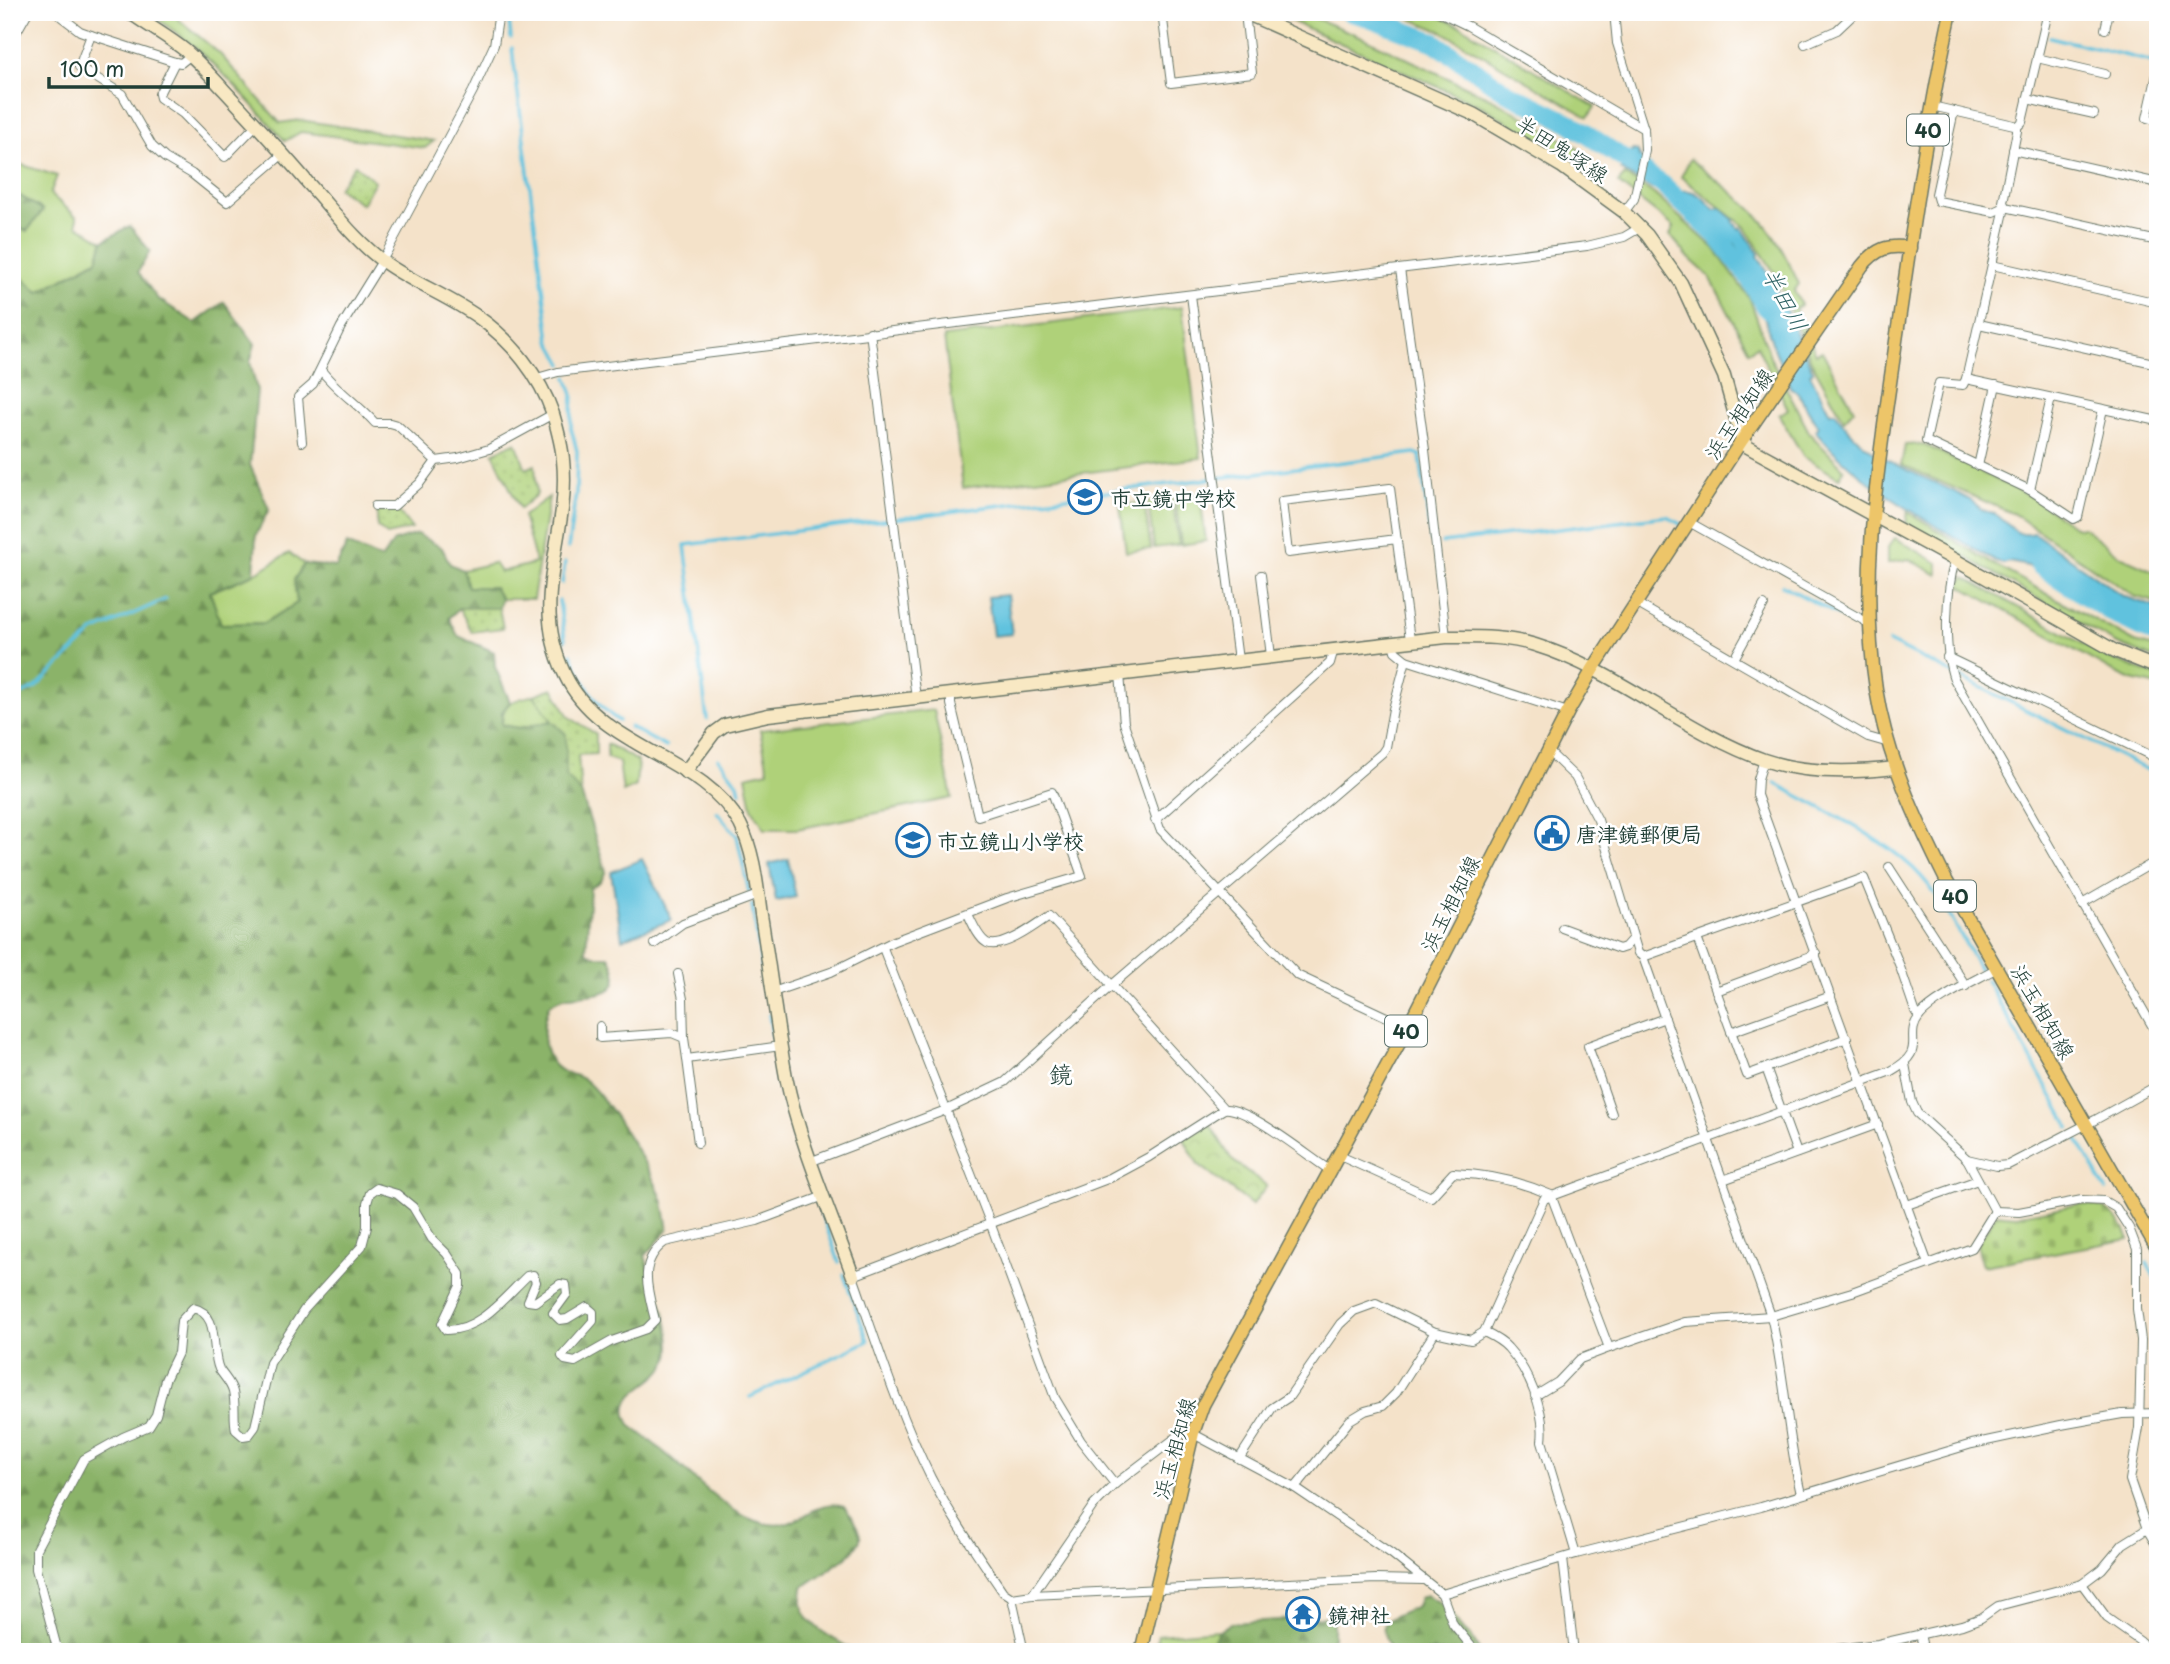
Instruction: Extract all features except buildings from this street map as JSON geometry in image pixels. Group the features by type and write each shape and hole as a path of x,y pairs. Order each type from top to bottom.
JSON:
{"main road":[{"name":"浜玉相知線","path":"1951,12 1932,106 1910,248 1874,510 1868,572 1876,689 1895,768 1934,858 2158,1250"},
{"name":"浜玉相知線","path":"1141,1652 1193,1433 1203,1405 1408,1027 1568,712 1593,669 1742,440 1870,256 1877,250 1895,245 1910,248"}],"street":[{"path":"12,33 16,33 28,12"},
{"path":"55,12 80,31 175,62 181,63 191,55"},
{"path":"125,12 146,23 191,55 351,232 382,261 479,318 507,342 537,378 553,414 564,459 563,494 548,614 555,649 565,676 581,701 608,726 685,772 712,791 734,814 750,849 787,1079 824,1196 900,1406 931,1477 966,1538 1003,1592 1012,1598 1376,1579 1423,1580"},
{"path":"302,442 298,397 313,384 341,327 382,261 473,92 494,45 499,12"},
{"path":"1162,12 1171,83 1252,74 1246,13"},
{"path":"1439,12 1468,26 1644,129"},
{"path":"1614,12 1617,43 1644,129 1645,150 1634,199 1623,212"},
{"path":"1805,44 1837,30 1856,12"},
{"path":"2048,12 2022,122 2017,127 2004,207 1966,379 1963,386 1940,383 1926,441 2030,489 2074,519 2078,517 2103,409"},
{"path":"2105,29 2109,12"},
{"name":"半田鬼塚線","path":"1246,13 1473,114 1561,166 1641,227 1681,283 1724,376 1742,440"},
{"path":"91,35 79,67 122,94 152,146 165,158 192,174 227,202 283,154"},
{"path":"2037,58 2105,74"},
{"path":"175,62 159,94 160,98 183,114 225,157 256,125"},
{"path":"2158,70 2147,118 2158,121"},
{"path":"2027,99 2094,114"},
{"path":"1932,106 2017,127"},
{"path":"1954,111 1936,194 1938,201 1994,212 2004,207 2158,241"},
{"path":"2013,150 2158,183"},
{"path":"537,378 558,372 870,332 1587,246 1624,237 1641,227"},
{"path":"1992,265 2158,303"},
{"path":"1400,270 1426,450 1446,637"},
{"path":"1191,295 1238,660"},
{"path":"1979,324 2158,364"},
{"path":"870,332 916,698"},
{"path":"321,370 330,382 375,423 397,425 436,461"},
{"path":"1966,379 2158,421"},
{"path":"1978,466 1996,385"},
{"path":"2030,489 2051,398"},
{"path":"375,506 394,506 420,483 436,461 489,449 553,414"},
{"path":"1742,440 1748,447 1874,510 2115,651 2158,668"},
{"path":"1397,539 1288,552 1282,501 1390,488 1397,539 1410,640"},
{"path":"1689,522 1870,624"},
{"path":"1955,559 1949,579 1947,657 1954,679 2158,1036"},
{"path":"1261,575 1272,656"},
{"path":"1636,603 1868,737 1889,743"},
{"path":"1734,659 1764,605"},
{"path":"685,772 714,733 725,725 768,715 1446,637 1505,638 1534,644 1593,669 1715,738 1764,760 1827,771 1861,772 1895,768"},
{"path":"1393,642 1395,651 1406,660 1568,712"},
{"path":"1155,820 1330,663 1334,649"},
{"path":"1947,657 2158,759"},
{"path":"812,1161 946,1110 1005,1082 1112,985 1382,753 1386,747 1406,660"},
{"path":"1120,674 1124,723 1160,829 1297,975 1408,1027"},
{"path":"773,992 831,972 1007,898 1082,876 1052,792 978,816 951,704 951,694"},
{"path":"1548,751 1575,777 1598,820 1638,953 1643,957 1772,1316 1781,1355 1793,1458 1801,1494"},
{"path":"1764,760 1758,779 1757,795 1928,1264"},
{"path":"2082,904 2158,860"},
{"path":"1889,867 1966,986"},
{"path":"1643,957 1864,878 1899,964 1914,1011 1919,1017"},
{"path":"654,944 683,923 758,895"},
{"path":"968,914 983,939 996,944 1023,934 1049,916 1224,1109"},
{"path":"1562,928 1619,949 1625,947 1633,938"},
{"path":"1697,938 1747,1075 1847,1038"},
{"path":"883,948 1055,1398 1081,1441 1115,1484"},
{"path":"1716,991 1816,954"},
{"path":"1239,1459 1272,1408 1289,1397 1340,1324 1354,1311 1376,1303 1436,1332 1471,1340 1484,1332 1544,1199 1862,1082 1905,1063 1912,1054 1915,1025 1919,1017 1942,999 1997,968"},
{"path":"677,974 683,999 684,1038 698,1143"},
{"path":"1731,1032 1831,996"},
{"path":"1612,1114 1588,1046 1665,1018"},
{"path":"600,1026 600,1038 672,1034 684,1038"},
{"path":"687,1059 781,1046"},
{"path":"1905,1063 1912,1102 1917,1113 1968,1159 1995,1210"},
{"path":"1766,1068 1797,1153"},
{"path":"1968,1159 1997,1166 2008,1165 2086,1123 2095,1121 2158,1085"},
{"path":"853,1276 1110,1178 1149,1157 1224,1109 1231,1108 1248,1115 1331,1171"},
{"path":"1723,1180 1878,1124"},
{"path":"1339,1156 1431,1197 1453,1173 1482,1174 1538,1189 1550,1195 1609,1348"},
{"path":"1907,1205 1978,1180"},
{"path":"58,1652 36,1569 36,1549 84,1460 123,1437 149,1426 156,1415 165,1380 178,1353 181,1321 193,1308 201,1310 208,1318 219,1368 233,1393 236,1430 243,1436 249,1435 255,1427 270,1363 304,1310 362,1247 368,1227 367,1203 370,1193 377,1188 397,1194 413,1207 432,1239 447,1254 460,1274 460,1286 442,1324 446,1330 468,1327 493,1309 527,1276 533,1275 536,1282 528,1301 535,1302 560,1284 566,1285 567,1294 553,1313 560,1320 567,1319 587,1307 593,1312 593,1321 562,1356 565,1360 575,1362 612,1341 646,1329 655,1321 646,1270 655,1250 665,1242 757,1221 824,1196"},
{"path":"1995,1210 2019,1212 2082,1200 2104,1201 2116,1209 2129,1228 2137,1249 2137,1308 2141,1340 2139,1412 2130,1480 2158,1548"},
{"path":"1535,1396 1558,1382 1580,1359 1685,1322 1772,1316 1852,1292 1972,1248 1995,1210"},
{"path":"1295,1488 1350,1420 1365,1411 1383,1406 1396,1393 1436,1332"},
{"path":"1484,1332 1506,1345 1519,1363 1535,1396 1543,1432 1542,1441 1576,1554"},
{"path":"1442,1594 1576,1554 1761,1507 1972,1444 2139,1412 2158,1413"},
{"path":"1032,1595 1093,1506 1115,1484 1186,1430 1295,1488 1392,1554 1442,1594 1453,1624 1476,1652"},
{"path":"1810,1652 1878,1644 1962,1625 1981,1618 1998,1606 2082,1584 2102,1569 2123,1544 2152,1532"},
{"path":"1563,1559 1574,1652"},
{"path":"2082,1584 2108,1618 2141,1642 2148,1652"},
{"path":"1012,1598 1024,1652"},
{"path":"1920,1634 1924,1652"}],"green space":[{"path":"146,12 171,13 220,54 280,123 300,120 434,141 425,148 301,132 285,141 203,55 167,25"},
{"path":"1271,12 1299,12 1360,36 1496,101 1579,149 1570,161 1483,107"},
{"path":"1394,12 1428,12 1461,26 1595,107 1588,117 1443,32"},
{"path":"12,143 17,144 16,163 57,176 50,194 77,217 77,225 103,241 97,260 39,292 12,269 12,225 27,231 43,210 12,191"},
{"path":"1690,159 1747,205 1779,245 1799,284 1794,291 1801,305 1795,309 1816,354 1822,351 1854,409 1844,420 1811,361 1776,275 1744,226 1681,177"},
{"path":"355,165 375,181 362,204 338,188"},
{"path":"1625,175 1654,194 1714,248 1750,299 1771,359 1810,434 1844,469 1839,478 1804,457 1779,415 1788,409 1757,346 1749,351 1710,277 1689,258 1670,235 1674,227 1618,183"},
{"path":"12,191 43,210 27,231 12,225"},
{"path":"130,226 150,251 138,272 157,298 195,323 224,302 255,344 250,362 257,390 250,465 269,509 256,535 254,574 210,592 221,624 264,623 297,603 294,580 304,564 336,567 347,544 381,559 394,541 417,534 442,548 450,564 463,570 468,587 494,587 501,599 499,608 459,608 449,618 458,636 494,652 495,667 510,702 502,712 502,725 519,728 552,721 566,734 566,775 581,793 606,871 601,881 590,888 586,951 594,956 609,956 616,980 606,991 564,998 549,1005 544,1026 545,1047 555,1066 587,1082 618,1121 656,1186 663,1203 668,1230 645,1256 667,1323 670,1349 668,1360 654,1377 630,1398 626,1405 626,1415 631,1426 726,1505 755,1521 784,1524 820,1507 836,1504 844,1506 858,1528 859,1542 847,1556 803,1587 802,1602 809,1620 856,1652 12,1652 12,269 39,292 97,260 103,241"},
{"path":"1182,307 1201,458 963,488 944,337"},
{"path":"516,442 526,469 535,465 537,494 520,509 493,453"},
{"path":"1923,444 2028,495 2077,528 2083,527 2122,557 2158,573 2158,603 2134,596 2014,514 1901,465 1905,445"},
{"path":"1200,495 1206,541 1181,545 1175,498"},
{"path":"549,497 533,599 501,599 493,587 467,587 463,570 494,563 500,572 536,563 523,516"},
{"path":"1172,498 1179,545 1154,548 1148,502"},
{"path":"1144,502 1151,549 1126,552 1120,505"},
{"path":"396,508 412,529 387,535 377,527 377,512"},
{"path":"1908,512 1993,564 2135,642 2158,648 2158,660 2115,643 1906,523"},
{"path":"1895,538 1938,563 1938,575 1909,559 1888,563 1888,547"},
{"path":"289,553 304,564 294,580 297,603 264,623 221,624 210,592 254,574"},
{"path":"1964,577 2110,659 2158,676 2158,686 2132,680 2110,670 1959,585"},
{"path":"459,608 499,608 503,628 472,632"},
{"path":"553,688 569,717 596,734 596,754 578,755 581,793 566,776 566,734 552,721 534,695"},
{"path":"534,695 552,721 519,728 502,725 504,711 510,703"},
{"path":"934,710 952,798 797,829 765,829 752,808 746,776 768,771 760,730"},
{"path":"607,744 638,761 636,786 623,792 619,762 607,758"},
{"path":"1210,1124 1232,1160 1267,1186 1252,1205 1198,1164 1184,1139"},
{"path":"2080,1204 2097,1206 2110,1212 2121,1223 2129,1239 1983,1266 1977,1245 1996,1214 2015,1216"},
{"path":"1426,1595 1441,1603 1453,1615 1462,1629 1471,1636 1480,1652 1393,1652 1384,1626 1392,1617 1417,1606 1420,1598"},
{"path":"1326,1617 1333,1623 1333,1638 1326,1647 1316,1652 1206,1652 1219,1631 1231,1623"},
{"path":"1218,1630 1217,1652 1154,1652 1158,1635"}],"water":[{"path":"1633,150 1637,151 1648,172 1674,185 1678,192 1688,191 1707,201 1714,209 1720,208 1734,220 1739,229 1741,227 1759,254 1813,371 1810,374 1830,413 1835,412 1849,430 1880,456 1970,500 1983,510 1998,516 2018,532 2034,533 2123,596 2158,608 2158,643 2114,619 2083,588 2042,575 2028,566 1996,562 1899,503 1833,451 1815,430 1818,427 1798,393 1790,387 1772,343 1752,275 1735,244 1702,226 1675,198 1671,199 1672,191 1654,186 1652,189 1621,170"},
{"path":"1007,595 1012,634 993,636 988,597"},
{"path":"642,859 672,920 622,939 611,872"},
{"path":"788,859 796,897 776,901 769,864"}],"waterway":[{"path":"508,12 511,38"},
{"name":"半田川","path":"1349,12 1434,42 1506,92 1570,123 1663,185 1717,236 1748,276 1767,309"},
{"path":"2050,37 2153,62"},
{"path":"512,48 550,341 563,364"},
{"path":"567,377 573,395 571,428 577,451 576,493 568,548"},
{"path":"707,719 685,545 1415,453 1420,455 1431,541"},
{"path":"1442,543 1667,516 1680,524"},
{"path":"562,583 565,563"},
{"name":"半田川","path":"2039,565 2111,612 2158,635"},
{"path":"1782,585 1855,624"},
{"path":"12,698 35,688 93,632 166,599"},
{"path":"559,600 565,640"},
{"path":"1889,642 2158,775"},
{"path":"571,654 590,692 603,708 619,721"},
{"path":"630,727 666,747"},
{"path":"718,758 738,784 740,792"},
{"path":"1775,783 1864,832 1913,868 1942,904 1981,972"},
{"path":"717,812 737,836 749,892"},
{"path":"752,905 766,993"},
{"path":"1986,980 2070,1128"},
{"path":"769,1015 773,1039"},
{"path":"775,1054 781,1091 814,1192"},
{"path":"2074,1134 2106,1190"},
{"path":"819,1206 839,1262"},
{"path":"2147,1263 2158,1283"},
{"path":"750,1397 868,1341 844,1275"}],"place":[{"name":"市立鏡中学校","path":"1085,497"},
{"name":"唐津鏡郵便局","path":"1552,833"},
{"name":"市立鏡山小学校","path":"913,840"},
{"name":"鏡神社","path":"1303,1614"}],"district":[{"name":"鏡","path":"1061,1073"}]}
